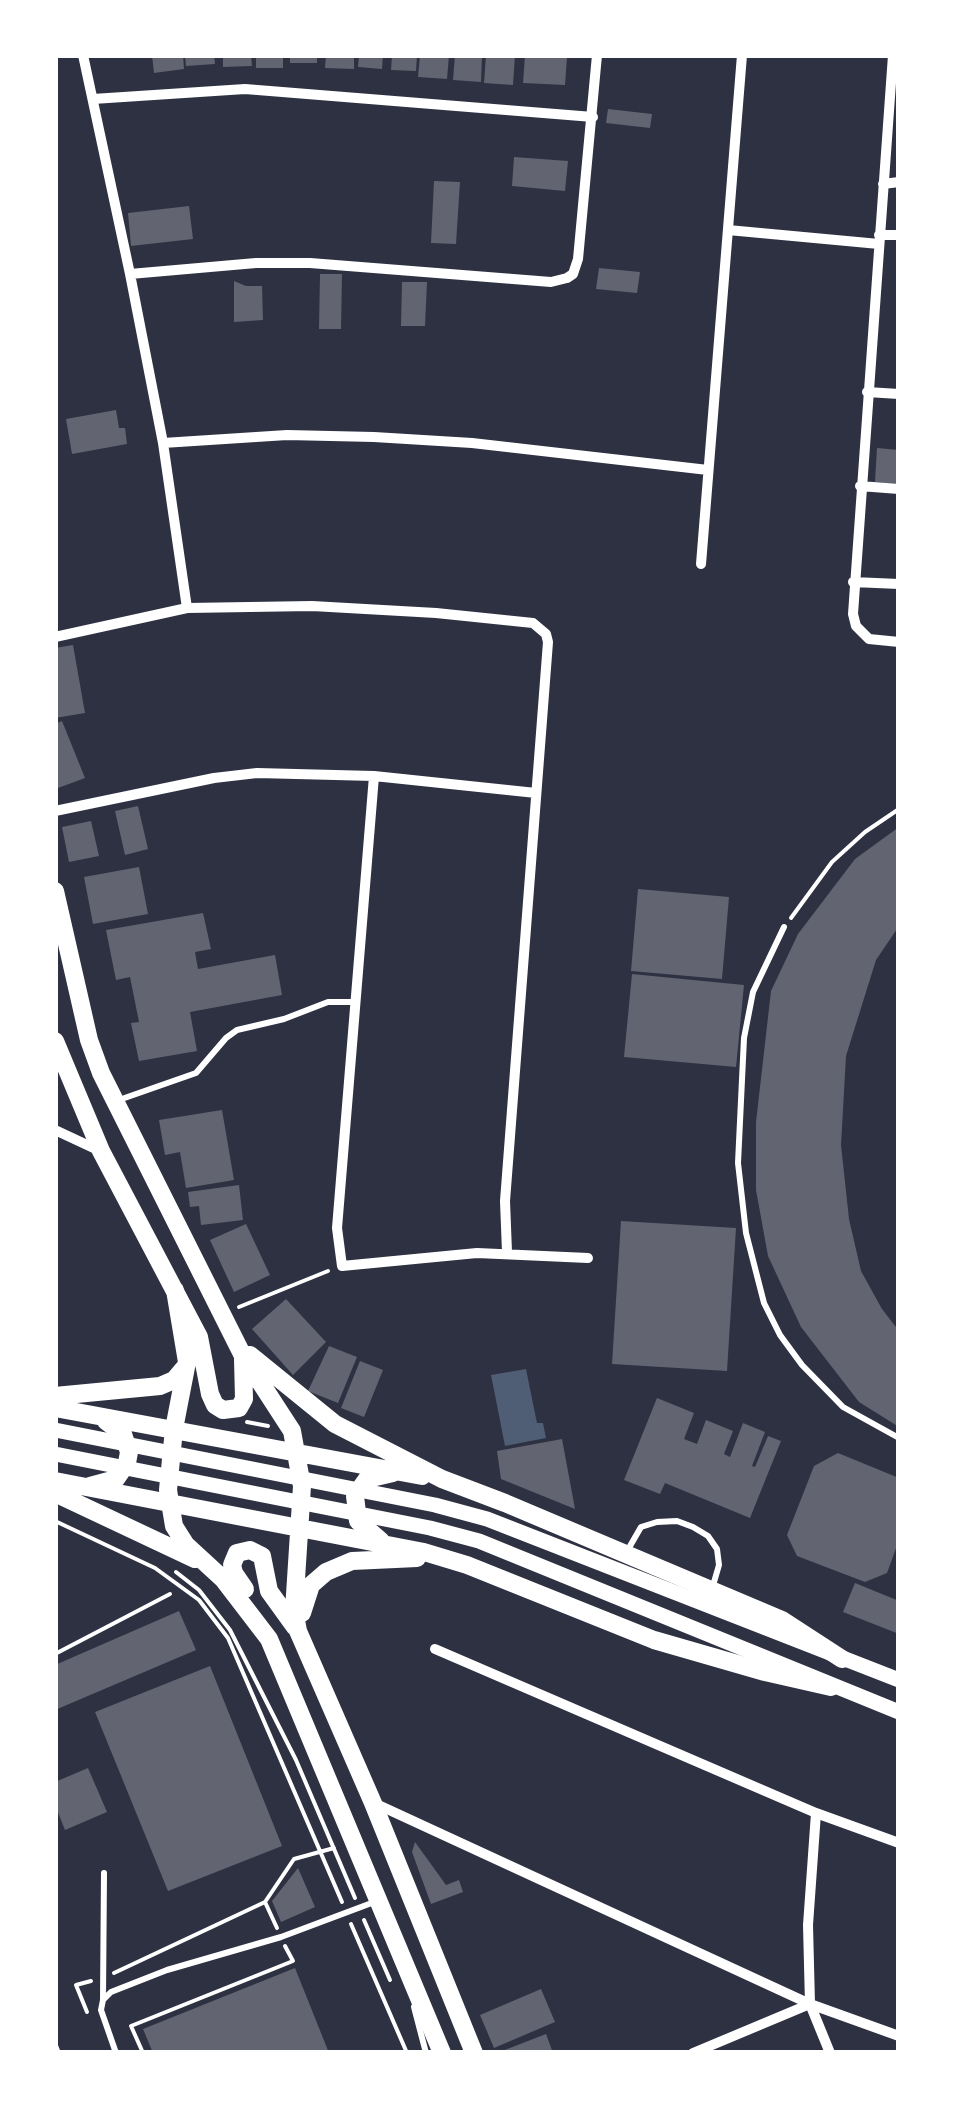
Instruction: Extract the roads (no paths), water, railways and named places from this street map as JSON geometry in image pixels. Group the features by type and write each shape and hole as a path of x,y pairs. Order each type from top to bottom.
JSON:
{"main road":[{"path":"55,892 89,1040 115,1102 240,1349 284,1416 298,1453 302,1486 295,1598 301,1637"},
{"path":"55,1041 101,1152 199,1336 212,1401 223,1410 238,1408 244,1400 240,1349"},
{"path":"174,1290 187,1362 174,1429 169,1504 179,1536 223,1579 269,1639"},
{"path":"240,1349 335,1424 442,1480 782,1620 842,1659"},
{"path":"55,1396 160,1386 180,1376 187,1362"},
{"path":"55,1408 442,1480"},
{"path":"79,1487 108,1483 122,1473 127,1463 129,1452 123,1434 94,1416"},
{"path":"55,1430 460,1511 524,1532 899,1680"},
{"path":"55,1454 452,1534 514,1554 899,1712"},
{"path":"387,1544 358,1521 355,1496 367,1480 403,1472"},
{"path":"55,1481 387,1544 467,1564 654,1640 831,1687"},
{"path":"55,1493 209,1567"},
{"path":"442,2053 269,1639 234,1574 234,1558 243,1550 262,1556 269,1591 301,1637 474,2053"},
{"path":"301,1637 306,1595 318,1577 338,1566 352,1561 417,1558 467,1564"}],"street":[{"path":"83,55 162,443 187,608"},
{"path":"130,274 256,262 551,282 572,274 578,259 597,55"},
{"path":"701,564 742,55"},
{"path":"895,63 853,614 862,635 877,642 899,642"},
{"path":"93,99 245,89 593,117"},
{"path":"883,184 899,182"},
{"path":"728,230 879,240 899,236"},
{"path":"867,392 899,394"},
{"path":"162,443 287,435 374,436 708,470"},
{"path":"860,486 899,489"},
{"path":"853,582 899,584"},
{"path":"55,637 187,608 312,606 534,623 546,634 506,1201 507,1252"},
{"path":"55,811 214,778 300,772 536,793"},
{"path":"374,776 337,1228 342,1266 507,1252 588,1258"},
{"path":"55,1130 101,1152"},
{"path":"435,1649 816,1812 899,1843"},
{"path":"373,1803 810,2004 899,2036"},
{"path":"816,1812 808,1925 810,2004 830,2053"},
{"path":"694,2053 810,2004"}],"lane":[{"path":"784,928 754,992 744,1038 738,1163 746,1233 764,1303 780,1335 802,1365 842,1407 899,1438"},
{"path":"115,1102 196,1073 237,1030 284,1020 328,1002 353,1002"},
{"path":"626,1554 642,1527 677,1521 693,1526 708,1536 717,1550 719,1565 712,1590"},
{"path":"104,1873 101,2010 116,2053"},
{"path":"103,2000 111,1992 168,1970 281,1936 377,1901"},
{"path":"409,1976 426,2053"}],"water":[{"path":"526,1369 537,1423 543,1423 546,1438 505,1446 491,1375"}]}
